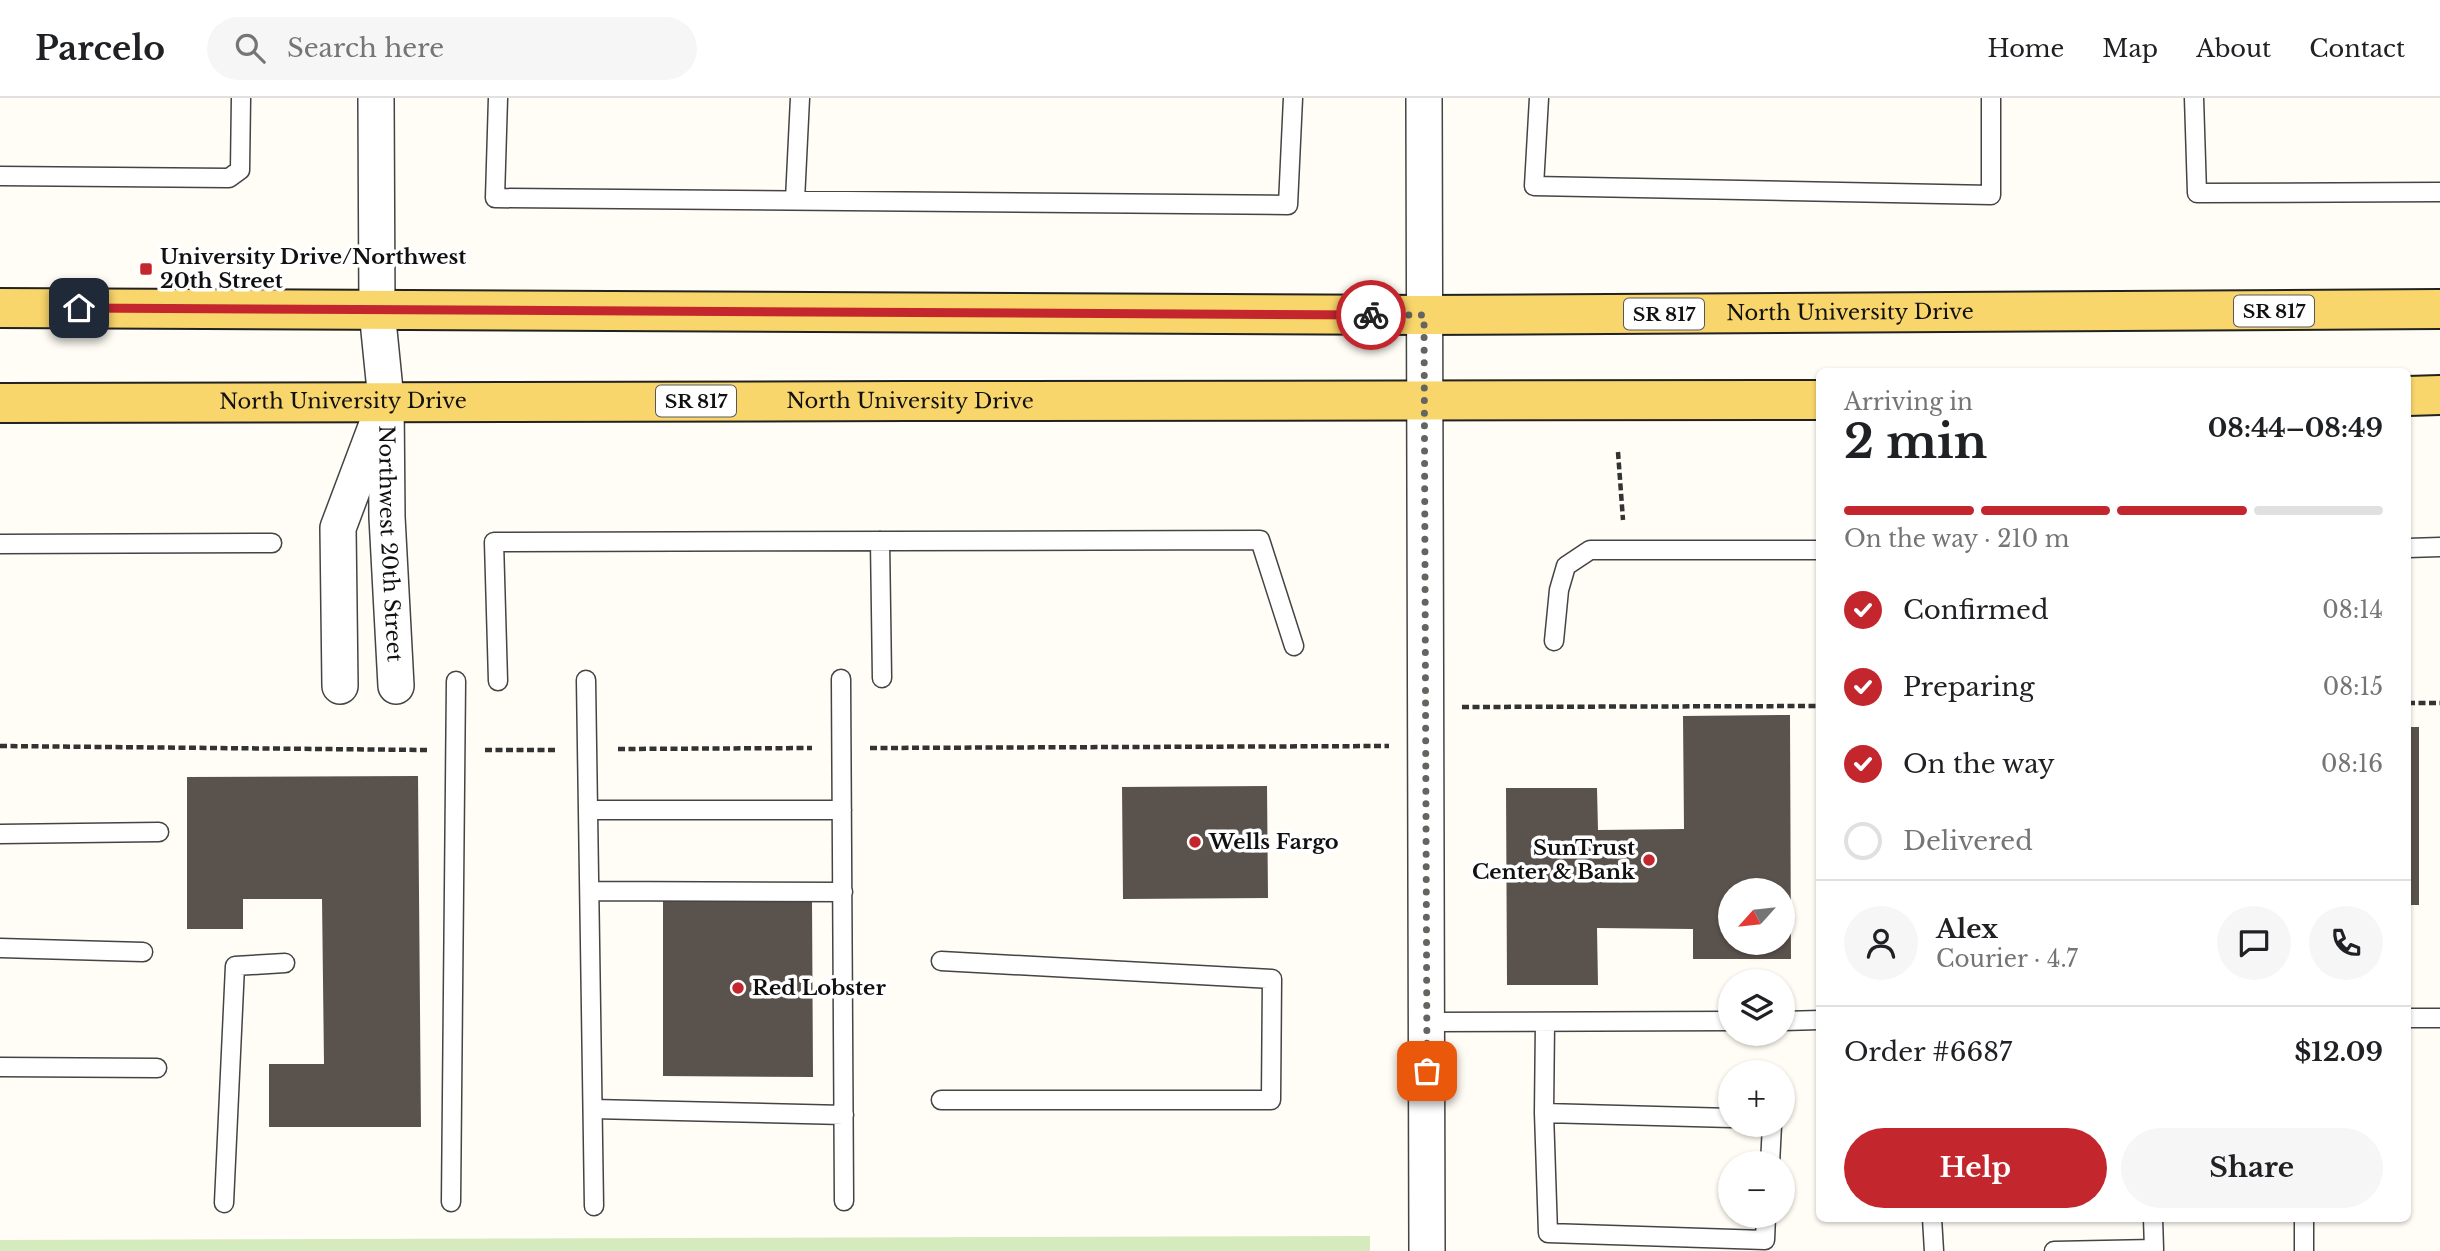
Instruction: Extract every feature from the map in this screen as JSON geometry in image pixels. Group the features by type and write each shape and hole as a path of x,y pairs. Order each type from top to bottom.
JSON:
{"main road":[{"name":"North University Drive","path":"0,308 1424,315 2440,309"},
{"path":"2411,396 2440,395"},
{"name":"North University Drive","path":"0,403 386,400 1424,403 1816,400"}],"street":[{"name":"Northwest 20th Street","path":"376,98 377,311 386,400 387,517 396,686"},
{"path":"1424,98 1427,1251"},
{"name":"Northwest 20th Street","path":"340,686 338,528 386,400"}],"lane":[{"path":"0,176 229,178 240,170 242,98"},
{"path":"498,98 495,198 1288,205 1293,98"},
{"path":"795,200 800,98"},
{"path":"1539,98 1534,186 1991,195 1991,98"},
{"path":"2194,98 2197,193 2440,192"},
{"path":"498,681 494,541 1260,540 1294,646"},
{"path":"880,541 882,678"},
{"path":"0,544 272,543"},
{"path":"2411,548 2440,547"},
{"path":"1554,641 1559,590 1566,566 1590,550 1816,550"},
{"path":"841,679 844,1201"},
{"path":"586,680 594,1206"},
{"path":"451,1202 456,681"},
{"path":"588,810 842,810"},
{"path":"0,834 159,832"},
{"path":"590,891 843,892"},
{"path":"0,948 143,952"},
{"path":"941,961 1272,979 1271,1100 941,1100"},
{"path":"224,1203 235,966 285,963"},
{"path":"2411,1018 2440,1017"},
{"path":"1795,1021 1816,1020"},
{"path":"1426,1023 1718,1021"},
{"path":"1545,1022 1544,1113 1548,1233 1765,1240 1766,1228"},
{"path":"0,1067 157,1068"},
{"path":"593,1109 844,1115"},
{"path":"1544,1113 1718,1118"},
{"path":"1932,1222 1934,1251"},
{"path":"2054,1251 2154,1249 2153,1222"},
{"path":"2304,1222 2304,1251"}],"path":[{"path":"1618,452 1623,521"},
{"path":"2411,703 2440,703"},
{"path":"1461,707 1816,706"},
{"path":"0,746 455,750 1425,745"}],"green space":[{"path":"1370,1236 1370,1251 0,1251 0,1240"}],"building":[{"name":"SunTrust Center & Bank","path":"1790,715 1791,878 1718,878 1718,956 1791,956 1791,959 1693,959 1693,929 1597,928 1598,985 1507,985 1506,788 1597,788 1598,830 1684,829 1683,716"},
{"path":"2411,727 2419,727 2419,905 2411,905"},
{"path":"418,776 421,1127 269,1127 269,1064 324,1064 322,899 243,899 243,929 187,929 187,777"},
{"name":"Wells Fargo","path":"1267,786 1268,898 1123,899 1122,787"},
{"name":"Red Lobster","path":"663,899 812,900 813,1077 663,1076"}],"way so far":[{"path":"1371,315 1424,315 1427,1071"}],"place":[{"name":"University Drive/Northwest 20th Street","path":"146,269"},
{"name":"Wells Fargo","path":"1195,842"},
{"name":"SunTrust Center & Bank","path":"1649,860"},
{"name":"Red Lobster","path":"738,988"}],"route":[{"path":"79,308 427,312 1371,315"}]}
